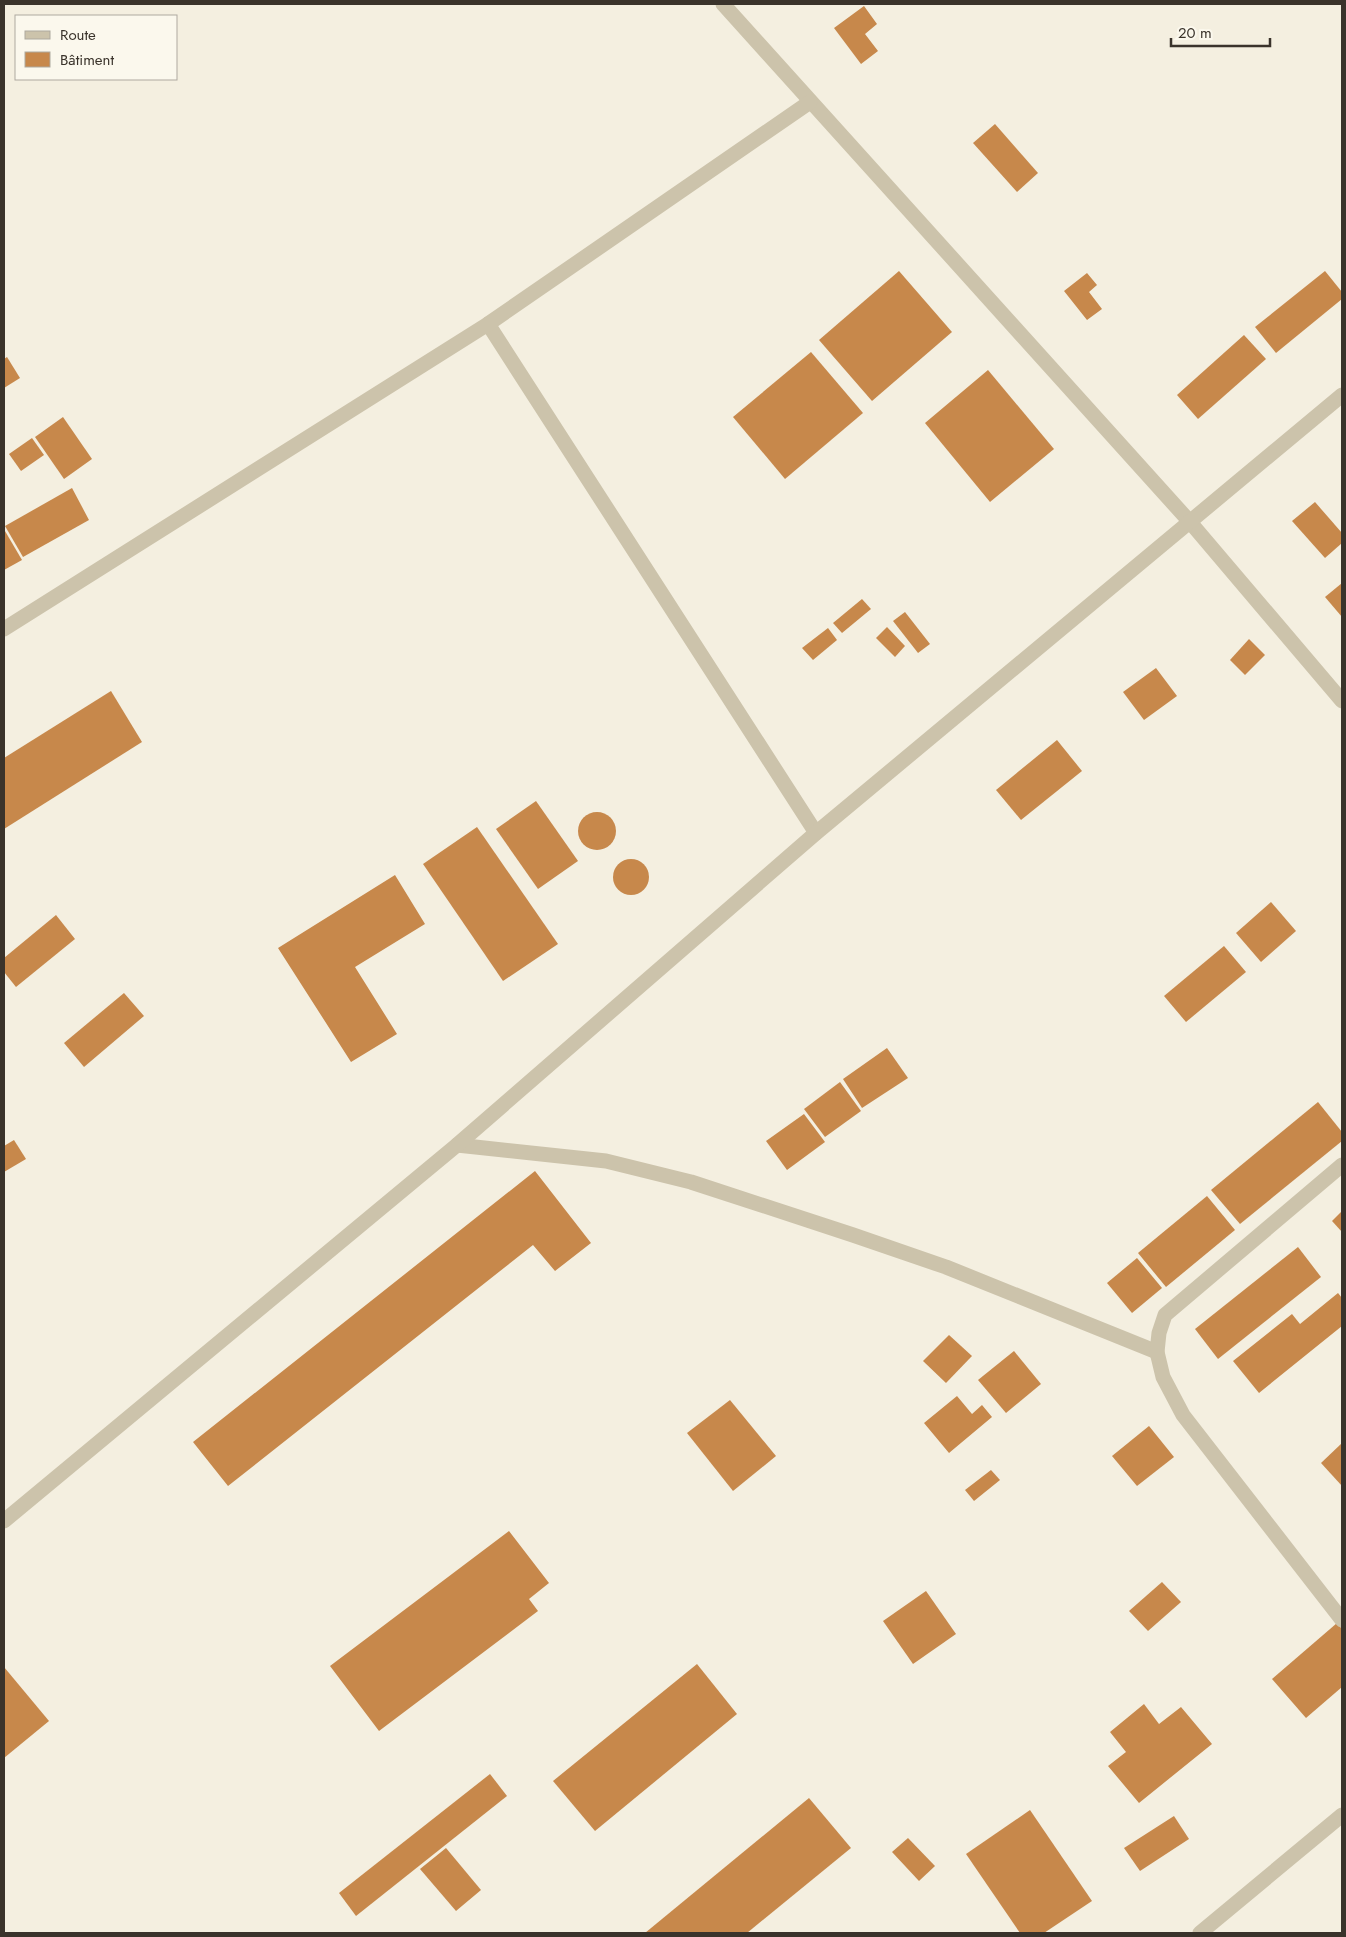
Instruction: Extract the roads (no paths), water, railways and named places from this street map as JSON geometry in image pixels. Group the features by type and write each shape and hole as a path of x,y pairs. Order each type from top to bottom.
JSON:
{"street":[{"path":"723,4 1190,522 1342,701"},
{"path":"4,629 488,324 810,102"},
{"path":"488,324 816,833"},
{"path":"4,1521 457,1145 816,833 1342,395"},
{"path":"457,1145 606,1161 692,1182 853,1234 946,1268 1157,1352"},
{"path":"1342,1165 1165,1314 1159,1333 1157,1352 1163,1376 1183,1415 1342,1620"},
{"path":"1200,1933 1342,1815"}]}
